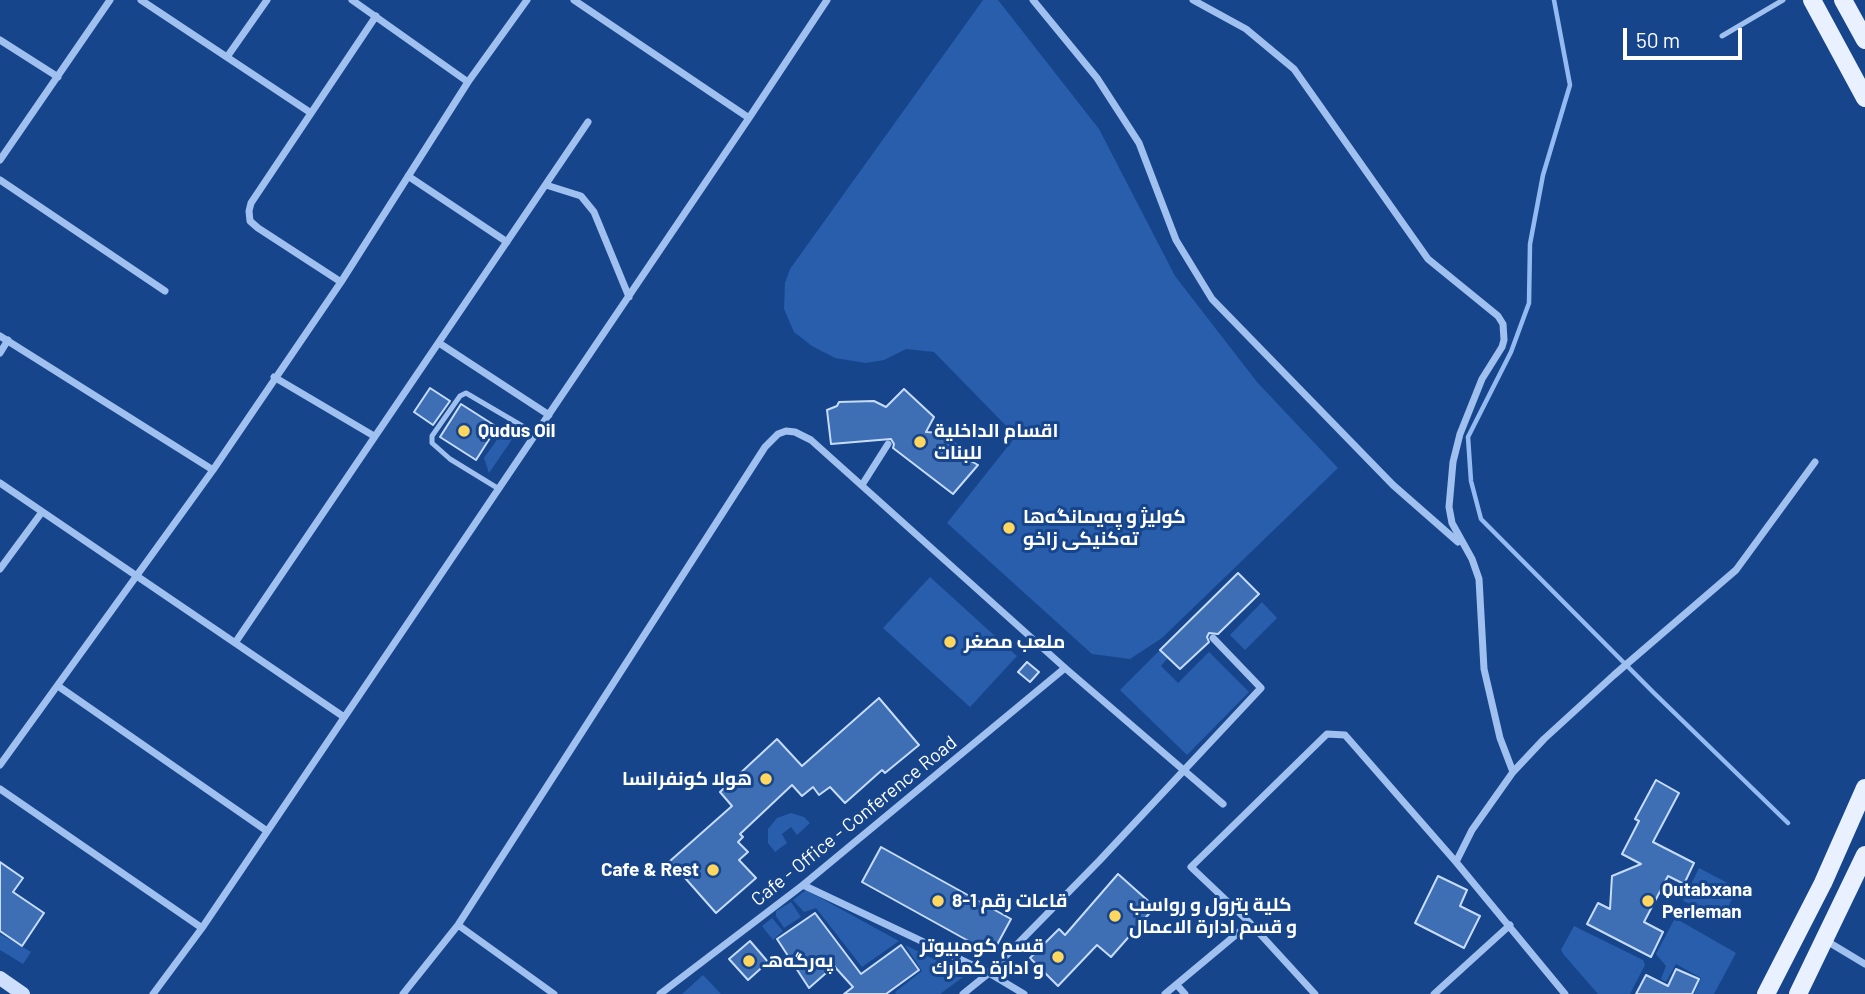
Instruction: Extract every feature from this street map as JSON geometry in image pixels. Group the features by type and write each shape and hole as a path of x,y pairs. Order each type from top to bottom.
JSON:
{"main road":[{"path":"1812,0 1865,98"},
{"path":"1843,0 1865,40"},
{"path":"1766,994 1823,883 1865,789"},
{"path":"1798,994 1865,855"},
{"path":"0,978 23,994"}],"street":[{"path":"0,160 110,0"},
{"path":"141,0 312,113"},
{"path":"227,57 267,0"},
{"path":"352,0 468,82"},
{"path":"0,765 213,470 341,282 468,82 527,0"},
{"path":"574,0 749,118"},
{"path":"153,994 202,928 827,0"},
{"path":"1033,0 1097,78 1139,143 1176,240 1212,299 1393,485 1467,550"},
{"path":"1193,0 1246,29 1294,69 1428,259 1498,316 1503,324 1502,347 1469,406 1453,462 1450,491 1451,515 1458,537 1467,550 1479,579 1481,635 1491,704 1513,772"},
{"path":"341,282 250,220 251,203 376,16"},
{"path":"0,40 58,77"},
{"path":"235,643 588,122"},
{"path":"408,176 507,242"},
{"path":"0,180 165,290"},
{"path":"546,185 580,196 594,212 629,297"},
{"path":"0,353 4,338 213,470"},
{"path":"439,343 549,415"},
{"path":"274,377 374,436"},
{"path":"402,994 458,925 770,440 786,431 804,435 1065,668 1223,804"},
{"path":"862,485 888,444"},
{"path":"1456,862 1472,830 1513,772 1544,739 1614,675 1736,570 1815,462"},
{"path":"0,483 344,717"},
{"path":"0,569 42,512"},
{"path":"963,994 989,973 1261,688 1213,638"},
{"name":"Cafe - Office - Conference Road","path":"660,994 803,885 1065,668"},
{"path":"58,686 267,831"},
{"path":"1315,994 1250,923 1191,867 1327,734 1345,735 1510,925 1565,994"},
{"path":"0,789 202,928"},
{"path":"803,885 989,973 1024,994"},
{"path":"1165,994 1250,923"},
{"path":"458,925 554,994"},
{"path":"1439,993 1510,925"},
{"path":"1825,940 1865,964"},
{"path":"1177,985 1185,994"}],"lane":[{"path":"1722,36 1783,0"},
{"path":"499,489 450,459 432,443 432,436 460,396 466,393 536,434"}],"shaded area":[{"path":"983,0 998,0 1099,129 1175,276 1257,382 1338,468 1162,638 1130,659 1092,654 947,523 1016,436 934,352 906,349 884,360 866,363 835,358 812,346 794,332 784,309 785,283 790,269"},
{"path":"501,434 515,435 489,473 484,458"},
{"name":"ملعب مصغر","path":"930,577 1017,656 970,707 883,628"},
{"path":"1262,602 1277,618 1245,650 1230,635"},
{"path":"1160,650 1168,658 1161,666 1178,683 1209,652 1249,692 1187,755 1120,690"},
{"path":"791,813 804,817 810,823 797,835 791,827 782,834 787,843 775,852 768,843 768,829 777,818"},
{"path":"1699,868 1737,888 1723,918 1683,901"},
{"path":"806,890 899,941 862,967 816,908 804,912 793,900"},
{"path":"791,902 801,917 784,928 776,916 776,911"},
{"path":"772,918 783,931 773,940 762,926"},
{"path":"1675,918 1736,953 1714,994 1694,994 1701,978 1676,964 1666,982 1661,979 1666,966 1656,954"},
{"path":"1574,926 1643,960 1645,965 1630,994 1598,994 1564,955 1561,950"},
{"path":"0,934 31,952 23,964 0,950"},
{"path":"905,945 966,975 940,994 896,994 895,992 922,971"},
{"path":"703,975 721,994 682,994"}],"building":[{"path":"430,388 450,401 433,425 414,412"},
{"name":"اقسام الداخلیة للبنات","path":"904,389 934,417 926,432 941,433 967,453 969,460 978,465 953,494 893,448 891,439 831,444 827,410 837,406 839,402 874,401 886,407"},
{"path":"461,404 497,427 476,460 440,437"},
{"path":"1238,573 1259,594 1218,634 1209,633 1209,642 1180,669 1160,650"},
{"path":"1027,662 1039,672 1030,682 1018,672"},
{"path":"879,698 919,745 885,773 882,770 845,803 830,787 819,795 813,787 802,796 792,785 740,834 743,837 738,842 748,852 739,860 756,878 716,913 670,861 732,806 720,792 777,739 802,766"},
{"path":"1656,780 1679,793 1653,842 1694,863 1684,884 1668,876 1644,922 1663,932 1651,957 1587,924 1598,903 1610,909 1612,876 1641,864 1622,854 1639,821 1635,819"},
{"name":"قاعات رقم 1-8","path":"881,847 1011,919 992,954 862,882"},
{"path":"0,862 23,878 13,892 44,913 22,946 0,931"},
{"name":"كلية بترول و رواسب و قسم ادارة الاعمال","path":"1118,874 1155,907 1111,957 1097,945 1058,986 1030,958 1059,929 1065,935"},
{"path":"1438,876 1467,890 1460,906 1480,916 1464,948 1415,923"},
{"path":"815,913 861,974 901,945 919,970 886,994 844,994 853,987 834,966 809,988 777,939"},
{"name":"په‌رگه‌هـ","path":"750,941 768,962 748,980 729,959"},
{"path":"1676,969 1699,979 1692,994 1636,994 1646,975 1668,986"}],"waterway":[{"path":"1554,0 1570,85 1543,175 1530,244 1529,303 1511,352 1468,437 1471,481 1481,519 1788,823"}],"place":[{"name":"Qudus Oil","path":"464,431"},
{"name":"اقسام الداخلیة للبنات","path":"920,442"},
{"name":"كوليژ و په‌يمانگه‌ها ته‌كنيكى زاخو","path":"1009,528"},
{"name":"ملعب مصغر","path":"950,642"},
{"name":"هولا كونفرانسا","path":"766,779"},
{"name":"Cafe & Rest","path":"713,870"},
{"name":"قاعات رقم 1-8","path":"938,901"},
{"name":"Qutabxana Perleman","path":"1648,901"},
{"name":"كلية بترول و رواسب و قسم ادارة الاعمال","path":"1115,916"},
{"name":"قسم کومبیوتر و ادارة كمارك","path":"1058,957"},
{"name":"په‌رگه‌هـ","path":"749,961"}]}
